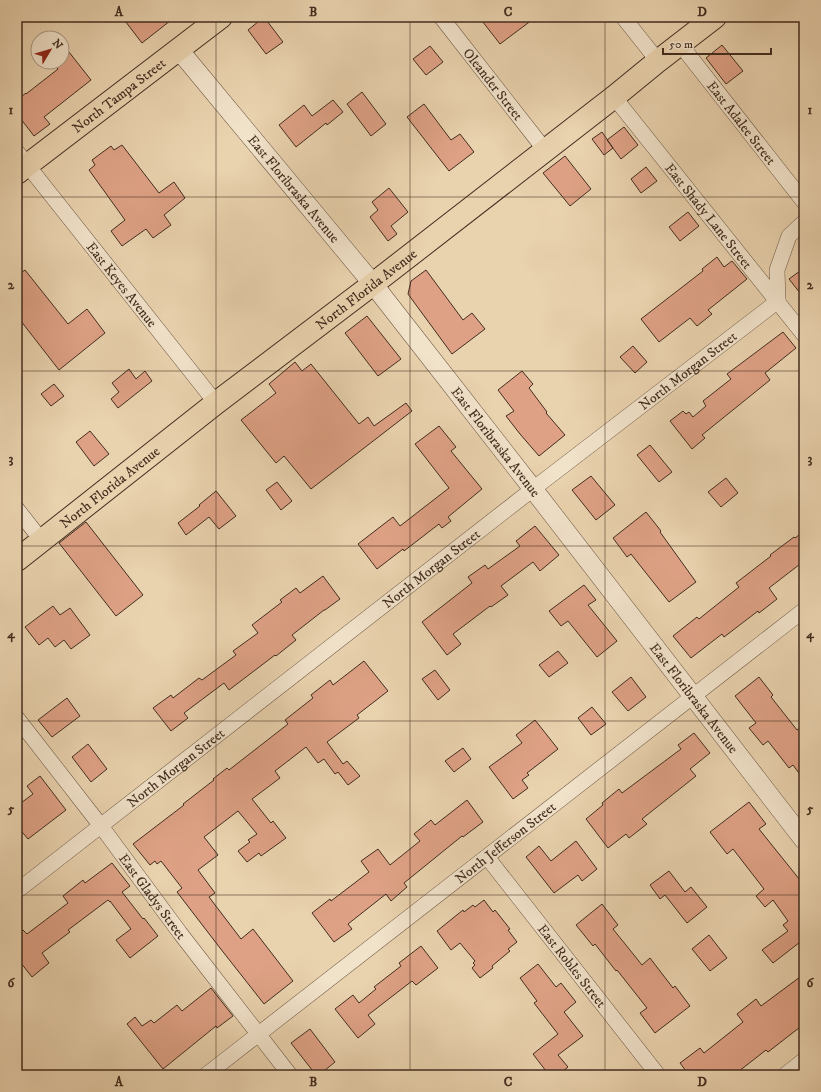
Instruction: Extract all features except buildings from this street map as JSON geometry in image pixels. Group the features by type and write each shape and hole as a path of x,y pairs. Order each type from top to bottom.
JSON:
{"main road":[{"name":"North Tampa Street","path":"20,164 179,50 221,17"},
{"name":"North Florida Avenue","path":"17,560 216,403 614,98 658,61 715,17"}],"street":[{"name":"Oleander Street","path":"441,17 545,150"},
{"path":"623,17 658,61"},
{"name":"East Adalee Street","path":"680,44 804,202"},
{"name":"East Floribraska Avenue","path":"179,50 373,284 804,840"},
{"name":"East Shady Lane Street","path":"614,98 804,335"},
{"name":"East Keyes Avenue","path":"20,164 216,403"},
{"path":"778,301 777,270 789,236 804,222"},
{"name":"North Morgan Street","path":"17,891 533,489 778,301"},
{"path":"17,509 42,541"},
{"name":"North Jefferson Street","path":"206,1075 804,610"},
{"name":"East Gladys Street","path":"17,718 290,1075"},
{"name":"East Robles Street","path":"487,857 658,1075"},
{"path":"785,1075 804,1060"}]}
